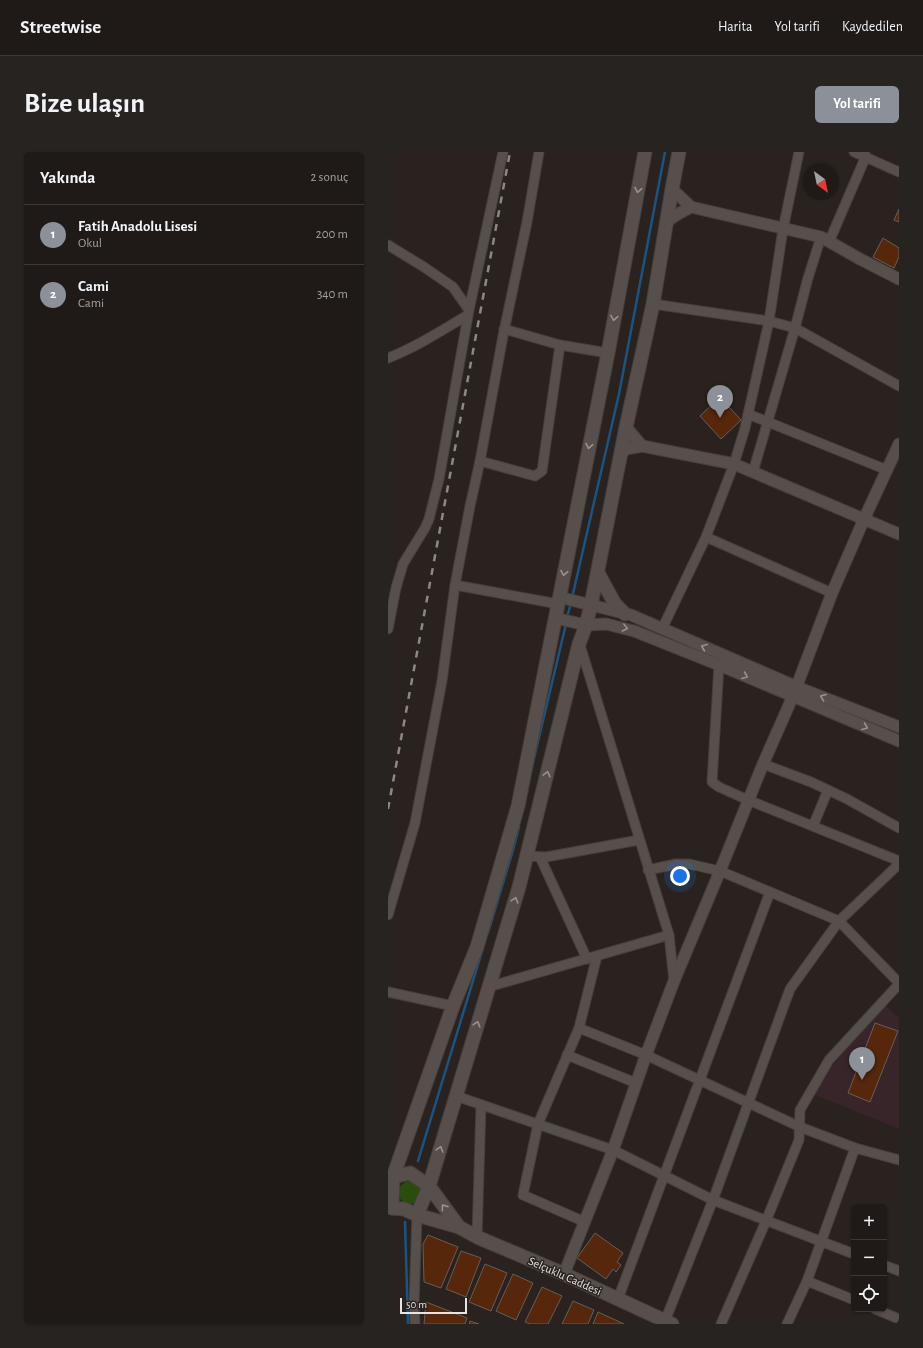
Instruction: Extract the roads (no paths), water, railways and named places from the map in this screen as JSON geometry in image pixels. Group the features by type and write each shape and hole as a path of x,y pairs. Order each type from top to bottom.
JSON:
{"main road":[{"path":"389,1209 391,1179 453,1006 477,947 518,806 558,619 645,152"},
{"path":"417,1215 429,1186 519,887 588,604 598,573 620,454 653,304 679,152"},
{"path":"598,573 615,604 625,614"},
{"path":"391,1179 410,1173 429,1186"},
{"name":"Selçuklu Caddesi","path":"429,1186 459,1228"},
{"name":"Selçuklu Caddesi","path":"389,1209 404,1210 459,1228 669,1322"}],"street":[{"path":"388,629 396,588 403,564 429,519 439,479 469,313 503,152"},
{"path":"388,915 415,823 442,681 455,584 480,461 504,330 527,222 539,152"},
{"path":"662,629 706,537 734,464 748,414 769,321 783,229 799,152"},
{"path":"854,152 866,156 899,172"},
{"path":"753,472 808,278 825,239 866,156"},
{"path":"672,189 691,208 825,239 899,279"},
{"path":"666,222 691,208"},
{"path":"388,245 453,287 469,313"},
{"path":"653,304 769,321 795,328 899,386"},
{"path":"388,358 438,334 469,313"},
{"path":"504,330 560,345 608,353"},
{"path":"480,461 535,476 542,472 560,345"},
{"path":"748,414 887,470"},
{"path":"626,427 642,446"},
{"path":"564,1274 613,1150 646,1055 674,981 763,764 795,692 832,593 899,444"},
{"path":"620,454 626,450 642,446 734,464 899,534"},
{"path":"706,537 832,593"},
{"path":"455,584 588,604 625,614 662,629 899,741"},
{"path":"558,619 583,624 606,624 634,631 719,665 795,692 898,723"},
{"path":"579,644 638,840 669,935 674,981"},
{"path":"719,665 712,782 719,787 748,800 899,861"},
{"path":"763,764 811,782 847,799 899,828"},
{"path":"812,826 828,790"},
{"path":"527,856 546,857 638,840"},
{"path":"540,857 587,959"},
{"path":"648,870 676,864 689,864 720,871 839,921 899,984 829,1060 800,1110 800,1140 721,1324"},
{"path":"669,1322 790,989 839,921 899,864"},
{"path":"618,1299 770,892"},
{"path":"488,988 669,935"},
{"path":"585,1222 523,1195 538,1124 579,1028 597,956"},
{"path":"388,992 453,1006"},
{"path":"579,1028 646,1055 800,1127 855,1148 899,1160"},
{"path":"567,1055 636,1083"},
{"path":"456,1096 613,1150 713,1200 851,1253"},
{"path":"477,1237 481,1105"},
{"path":"787,1324 807,1281 855,1148"},
{"path":"415,1324 414,1305 417,1215"},
{"path":"887,1267 899,1271"},
{"path":"807,1281 851,1299"},
{"path":"882,1312 899,1319"}],"waterway":[{"path":"572,598 619,394 665,152"},
{"path":"567,617 571,603"},
{"path":"531,771 566,624"},
{"path":"488,933 519,827"},
{"path":"418,1161 483,948"},
{"path":"405,1222 408,1324"}],"railway":[{"path":"388,809 510,152"}],"place":[{"name":"Cami","path":"720,418"},
{"name":"Fatih Anadolu Lisesi","path":"862,1080"}]}
